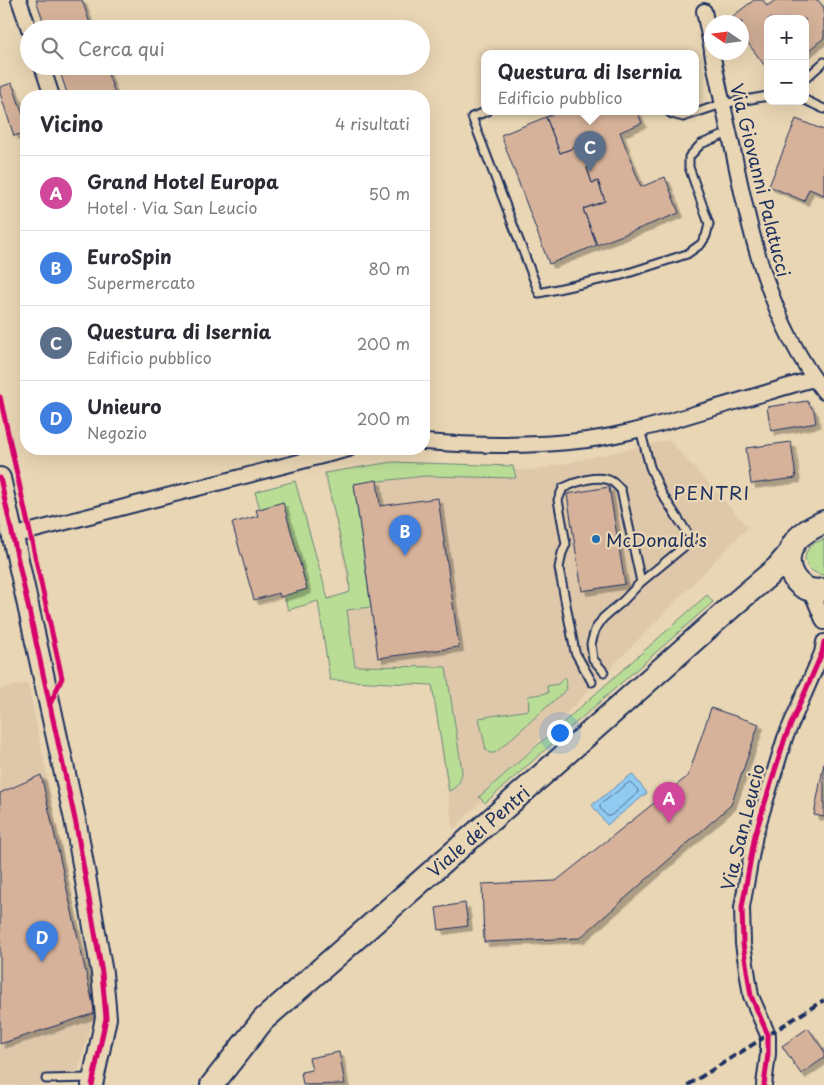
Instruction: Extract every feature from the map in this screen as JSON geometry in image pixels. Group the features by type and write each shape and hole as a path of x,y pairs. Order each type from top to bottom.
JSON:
{"main road":[{"name":"Viale dei Pentri","path":"212,1085 263,1020 777,568 788,555 793,544 802,535 824,522"},
{"path":"788,555 788,569 810,587"},
{"name":"Viale dei Pentri","path":"755,586 786,579 810,587"}],"street":[{"path":"20,0 26,20"},
{"name":"Via Giovanni Palatucci","path":"704,11 705,15"},
{"name":"Via Giovanni Palatucci","path":"714,60 744,203 766,283 788,336 813,379 824,392"},
{"path":"45,75 50,90"},
{"path":"430,442 500,446 538,445 588,440 640,429 813,379"},
{"path":"12,536 326,455"},
{"path":"0,478 76,824 102,974 106,1018 94,1083"},
{"path":"810,587 824,622"},
{"name":"Via San Leucio","path":"764,1085 768,1054 768,1035 751,996 742,944 742,907 755,835 785,738 822,653 824,642"}],"lane":[{"path":"809,75 824,62"},
{"path":"699,112 722,104 764,97"},
{"path":"809,102 824,109"},
{"path":"481,114 472,117 539,293 622,276 687,254 701,244 706,236 709,224 689,167 688,157 701,144 729,133"},
{"path":"674,115 683,117 689,115"},
{"path":"604,672 593,658 591,644 594,630 603,618 641,582 692,540 662,494 650,466 640,429"},
{"path":"592,682 574,652 559,568 566,544 558,500 563,488 572,483 602,478 612,482 620,490 641,582"},
{"path":"46,1079 94,1083"}],"shaded area":[{"path":"669,440 748,527 453,830 432,685 330,680 318,601 350,592 325,473 535,470"},
{"path":"28,683 95,1013 74,1085 0,1085 0,689"}],"green space":[{"path":"392,462 513,466 516,478 425,476 354,484 371,607 347,610 355,666 446,667 462,771 461,778 455,788 449,791 432,685 330,680 318,601 288,610 284,595 307,589 283,503 260,509 255,492 295,481 328,599 350,592 349,575 325,473"},
{"path":"824,539 824,575 810,569 807,566 805,557 811,546"},
{"path":"707,595 713,602 485,803 479,797"},
{"path":"565,677 567,689 495,753 490,753 486,750 479,718 529,710 528,696 548,693 547,686 558,684"}],"water":[{"path":"632,774 647,793 607,825 592,805"}],"building":[{"path":"36,0 82,0 89,20 43,20"},
{"path":"754,0 763,0 767,6 776,0 818,0 824,8 824,38 809,50 809,15 764,15 764,65 749,44 749,15 734,15"},
{"path":"61,75 108,75 114,90 66,90"},
{"path":"12,83 20,106 20,134 14,136 0,93 0,87"},
{"path":"551,115 639,115 642,123 620,132 641,187 665,177 679,213 597,245 583,209 605,201 598,181 592,183 587,168 592,166 584,144 560,153 546,117"},
{"path":"546,117 560,153 584,144 592,166 587,168 592,183 598,181 605,201 583,209 597,245 549,264 501,135"},
{"path":"796,119 824,130 824,195 809,189 804,201 769,186"},
{"path":"807,401 814,411 816,423 771,431 767,407"},
{"path":"791,442 796,478 751,484 746,448"},
{"path":"377,480 380,506 438,498 459,647 378,658 354,484"},
{"name":"McDonald's","path":"609,487 625,584 582,591 567,494"},
{"path":"283,502 307,589 280,597 279,593 254,600 232,523 258,516 256,510"},
{"path":"711,708 759,724 731,805 580,938 484,942 482,884 556,881 688,776"},
{"path":"824,763 824,817 814,815"},
{"path":"41,775 95,1013 0,1044 0,793"},
{"path":"465,903 468,926 439,930 436,908"},
{"path":"808,1028 824,1051 824,1058 801,1074 782,1046"},
{"path":"339,1052 345,1084 303,1085 301,1072 312,1070 309,1058"}],"railway":[{"path":"688,1085 824,1000"}],"cycle path":[{"path":"0,397 62,678 50,704"},
{"path":"0,478 76,824 102,973 106,1018 92,1085"},
{"path":"764,1085 768,1054 768,1035 751,996 743,944 742,907 755,835 785,738 822,653 824,642"}],"place":[{"name":"Questura di Isernia","path":"590,172"},
{"name":"McDonald's","path":"596,539"},
{"name":"EuroSpin","path":"405,556"},
{"name":"Grand Hotel Europa","path":"669,823"},
{"name":"Unieuro","path":"42,962"}],"district":[{"name":"PENTRI","path":"712,492"}]}
